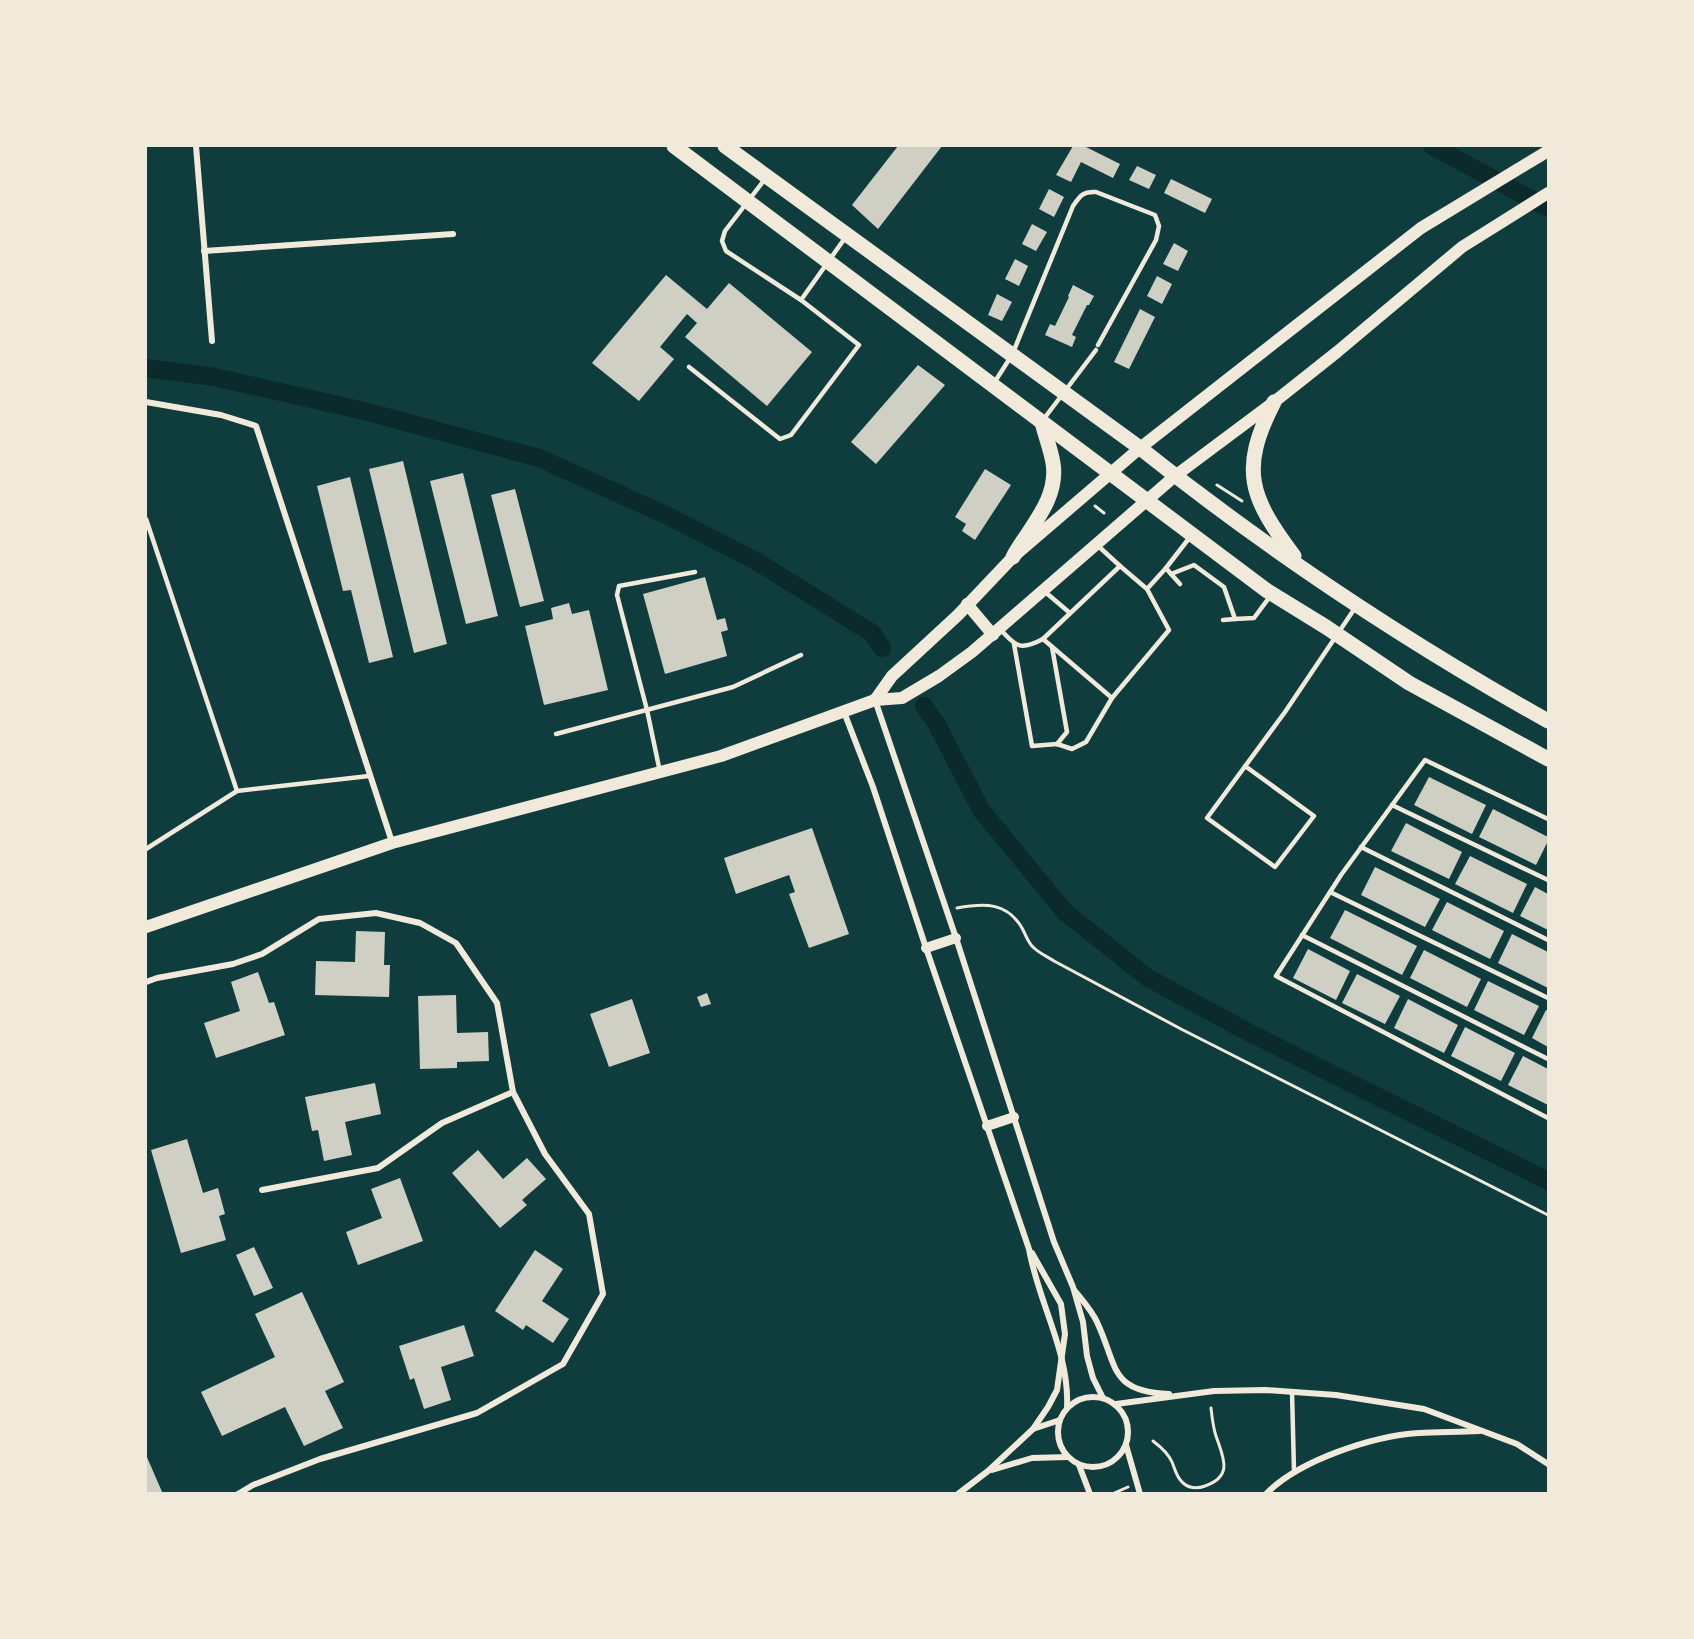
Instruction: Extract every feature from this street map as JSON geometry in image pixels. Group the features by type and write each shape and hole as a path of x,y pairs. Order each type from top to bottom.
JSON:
{"main road":[{"path":"674,146 1272,594 1408,683 1548,759"},
{"path":"724,146 1065,393 1174,476 1357,606 1469,676 1548,721"},
{"path":"875,700 892,676 1013,557 1140,448 1421,228 1548,151"},
{"path":"146,927 392,843 721,756 875,700 902,698 939,676 997,632 1174,476 1337,352 1462,247 1548,193"},
{"path":"1274,402 1262,426 1255,451 1254,485 1259,502 1274,529 1303,568"},
{"path":"1013,557 1053,489 1053,464 1042,422"},
{"path":"967,604 997,632"}],"street":[{"path":"196,146 212,341"},
{"path":"204,251 453,234"},
{"path":"146,402 221,415 256,426 392,843"},
{"path":"875,700 956,938 1054,1242 1073,1287 1083,1322 1087,1356 1093,1378 1103,1398"},
{"path":"844,712 873,787 1029,1249 1068,1391 1067,1408 1060,1420 1058,1440 1068,1457 1079,1465 1101,1467 1112,1463 1126,1445 1129,1434 1124,1413 1116,1404 1103,1398 1084,1398 1067,1408"},
{"path":"146,982 233,964 262,954 319,919 376,913 420,923 456,943 498,1004 513,1092 545,1154 589,1214 603,1294 563,1364 477,1413 320,1459 253,1485 238,1494"},
{"path":"926,948 956,938"},
{"path":"262,1190 378,1168 442,1123 513,1092"},
{"path":"987,1126 1014,1117"},
{"path":"958,1494 988,1471 1033,1429 1057,1390 1065,1334 1061,1304 1029,1249"},
{"path":"1073,1287 1096,1320 1114,1369 1125,1383 1153,1394 1182,1395"},
{"path":"1116,1404 1182,1395 1255,1390 1336,1395 1424,1409 1517,1444 1548,1464"},
{"path":"1033,1429 1060,1420"},
{"path":"1266,1494 1294,1471 1325,1457 1379,1439 1417,1433 1483,1431"},
{"path":"1126,1445 1140,1494"},
{"path":"988,1471 1032,1458 1068,1457"},
{"path":"1079,1465 1090,1494"}],"lane":[{"path":"690,367 780,439 791,435 859,345 801,300 726,251 722,241 725,231 767,176"},
{"path":"993,385 1012,355 1073,206 1081,195 1087,191 1096,192 1155,215 1159,226 1156,240 1097,347 1042,422"},
{"path":"801,300 847,235"},
{"path":"146,519 237,791"},
{"path":"1147,589 1191,535"},
{"path":"1096,544 1147,589 1169,630"},
{"path":"1171,574 1194,565 1224,587 1236,619"},
{"path":"997,632 1014,644 1029,646 1043,639 1120,566"},
{"path":"1166,568 1180,584"},
{"path":"660,772 647,710 617,595 619,586 695,572"},
{"path":"1044,591 1070,613"},
{"path":"1223,620 1254,618 1272,594"},
{"path":"1245,766 1314,816 1275,867 1207,818 1357,606"},
{"path":"1014,644 1032,746 1057,744 1072,749 1086,742 1112,698 1169,630 1176,628"},
{"path":"1043,639 1112,698"},
{"path":"1052,647 1067,732 1057,744"},
{"path":"556,734 733,687 801,655"},
{"path":"1548,819 1425,760 1361,847 1276,976 1548,1118"},
{"path":"146,849 237,791 369,776"},
{"path":"1392,805 1548,880"},
{"path":"1361,847 1548,940"},
{"path":"1330,892 1548,998"},
{"path":"1302,935 1548,1059"},
{"path":"1292,1392 1294,1471"}],"path":[{"path":"1212,481 1246,504"},
{"path":"1093,505 1104,513"},
{"path":"947,911 982,904 1005,909 1014,916 1035,949 1054,961 1181,1029 1548,1215"},
{"path":"1153,1441 1167,1453 1176,1474 1184,1484 1192,1488 1213,1483 1223,1472 1225,1462 1215,1435 1211,1408"},
{"path":"1112,1494 1130,1486"}],"building":[{"path":"898,146 942,146 878,229 852,205"},
{"path":"1073,146 1084,146 1120,164 1113,178 1081,162 1071,182 1056,175"},
{"path":"1137,166 1156,175 1149,189 1129,180"},
{"path":"1171,179 1212,199 1205,213 1164,193"},
{"path":"1049,189 1064,197 1054,217 1039,209"},
{"path":"1032,224 1047,232 1036,251 1022,244"},
{"path":"1174,243 1188,251 1178,271 1163,264"},
{"path":"1015,259 1028,266 1019,286 1005,279"},
{"path":"666,275 707,309 729,283 812,352 767,406 685,337 697,323 687,314 660,347 674,359 639,401 592,363"},
{"path":"1157,276 1172,284 1162,304 1147,296"},
{"path":"1073,285 1094,296 1072,335 1076,337 1072,347 1045,335 1050,324 1055,326"},
{"path":"997,294 1012,302 1002,321 988,315"},
{"path":"1140,309 1155,317 1129,369 1114,362"},
{"path":"918,365 945,385 876,464 851,442"},
{"path":"403,461 447,644 414,653 369,469"},
{"path":"985,469 1011,485 975,540 962,531 966,524 955,517"},
{"path":"463,473 498,616 466,624 430,481"},
{"path":"350,477 393,657 369,663 351,590 343,591 317,486"},
{"path":"515,489 544,601 520,607 491,495"},
{"path":"705,577 717,620 725,618 728,630 721,632 727,656 665,674 643,594"},
{"path":"569,603 572,614 589,610 608,690 544,705 525,626 553,619 551,608"},
{"path":"1429,777 1486,805 1472,834 1414,805"},
{"path":"1493,809 1548,837 1536,865 1479,837"},
{"path":"1406,823 1462,852 1449,879 1391,851"},
{"path":"812,828 849,934 809,948 789,894 795,892 789,875 736,894 724,858"},
{"path":"1470,856 1527,884 1513,913 1455,884"},
{"path":"1375,867 1440,899 1425,927 1361,895"},
{"path":"1535,887 1548,894 1548,930 1520,916"},
{"path":"1447,902 1504,931 1490,959 1432,930"},
{"path":"1345,910 1417,946 1402,975 1330,938"},
{"path":"356,931 385,932 384,965 390,965 389,997 315,995 316,961 355,962"},
{"path":"1512,934 1548,952 1548,988 1498,963"},
{"path":"1308,949 1350,971 1336,1000 1293,978"},
{"path":"1424,950 1481,979 1467,1007 1410,978"},
{"path":"258,972 269,1003 274,1002 285,1035 216,1058 204,1023 240,1011 231,982"},
{"path":"1357,974 1400,996 1385,1024 1342,1003"},
{"path":"1488,981 1539,1006 1524,1035 1474,1010"},
{"path":"707,993 711,1004 701,1007 697,997"},
{"path":"456,995 457,1033 488,1032 489,1061 457,1062 457,1068 420,1069 418,996"},
{"path":"632,999 650,1053 609,1067 590,1014"},
{"path":"1408,999 1458,1025 1444,1053 1394,1028"},
{"path":"1546,1010 1548,1011 1548,1047 1532,1038"},
{"path":"1465,1027 1515,1053 1501,1081 1451,1056"},
{"path":"1523,1056 1548,1069 1548,1105 1508,1085"},
{"path":"375,1083 381,1114 345,1122 352,1155 324,1161 318,1130 312,1131 305,1097"},
{"path":"187,1139 203,1193 218,1188 225,1214 219,1216 226,1240 181,1253 151,1150"},
{"path":"478,1150 503,1179 527,1158 546,1179 522,1200 527,1205 500,1228 452,1173"},
{"path":"400,1178 423,1241 358,1265 346,1232 382,1218 371,1189"},
{"path":"254,1247 273,1288 254,1296 236,1255"},
{"path":"535,1250 563,1269 542,1301 569,1319 553,1343 526,1325 523,1330 495,1311"},
{"path":"302,1292 344,1382 325,1391 343,1428 304,1446 285,1407 222,1436 201,1392 275,1357 255,1314"},
{"path":"464,1325 474,1356 441,1367 451,1400 424,1409 414,1378 410,1380 399,1346"},
{"path":"146,1455 163,1494 146,1494"}],"waterway":[{"path":"1432,146 1548,208"},
{"path":"146,368 214,377 364,411 539,458 666,515 756,561 872,633 882,648"},
{"path":"924,706 935,721 981,810 1065,912 1148,978 1250,1033 1548,1181"}]}
